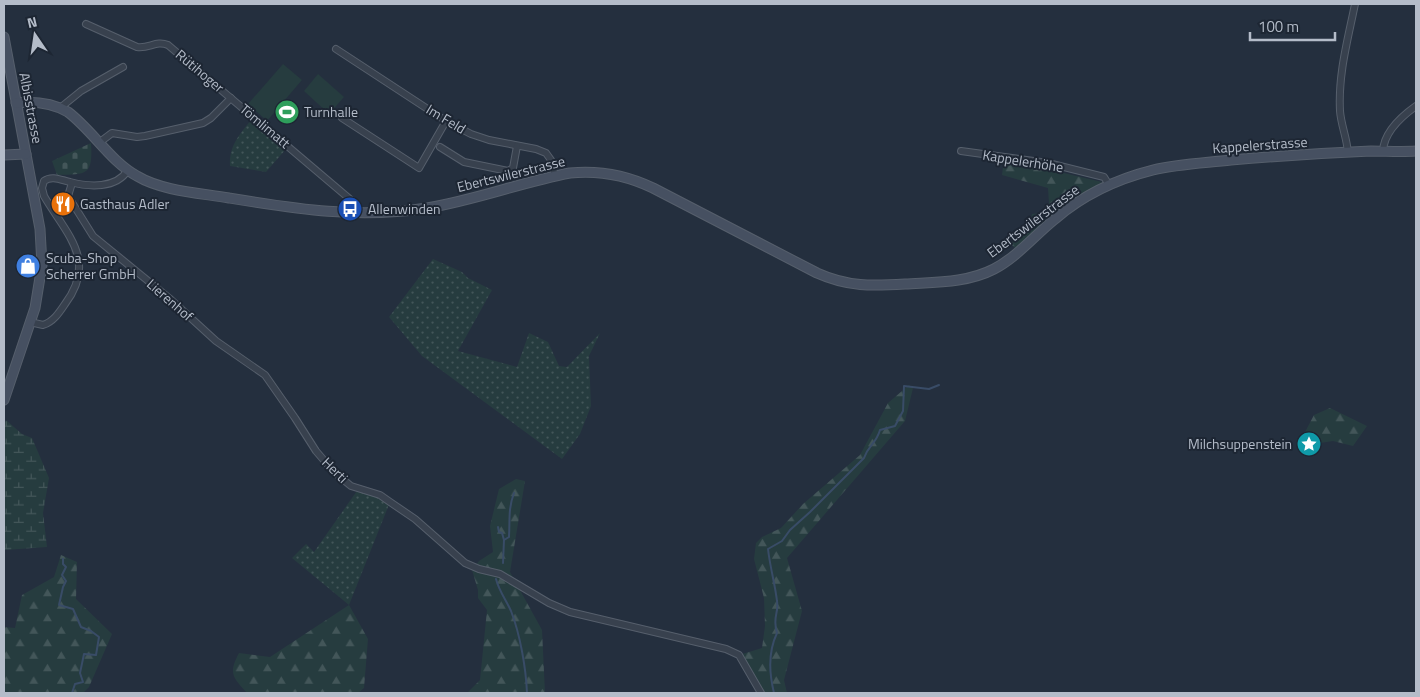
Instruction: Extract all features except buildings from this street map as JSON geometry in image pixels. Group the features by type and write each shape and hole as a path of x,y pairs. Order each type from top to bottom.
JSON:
{"street":[{"path":"1348,152 1340,112 1341,82 1343,57 1355,4"},
{"name":"Rütihoger","path":"86,24 137,47 143,48 161,42 168,45 231,98"},
{"name":"Albisstrasse","path":"4,38 42,248 41,277 30,322 4,400"},
{"name":"Im Feld","path":"336,49 446,121 471,134 536,149 546,154 551,160 555,176"},
{"path":"60,108 81,91 123,67"},
{"name":"Tömlimatt","path":"100,142 112,133 137,137 194,126 211,118 231,98 351,200 356,206 358,214"},
{"name":"Ebertswilerstrasse","path":"16,104 41,102 60,108 76,118 128,170 153,184 307,210 358,214 441,206 555,176 585,171 606,172 627,177 653,188 817,273 839,282 867,286 955,280 982,274 994,269 1013,256 1069,208 1109,185"},
{"path":"1383,151 1387,136 1403,116 1416,106"},
{"path":"342,118 419,168 446,121"},
{"path":"440,147 464,162 508,171 513,168 517,146"},
{"name":"Kappelerhöhe","path":"962,151 1048,163 1104,178 1109,185"},
{"name":"Kappelerstrasse","path":"1109,185 1151,171 1179,166 1278,156 1416,151"},
{"path":"4,155 26,154"},
{"path":"30,322 43,325 53,319 69,299 78,281 80,271 77,252 67,231 44,196 42,188 44,181 49,178 72,183 112,184 123,177 128,170"},
{"name":"Lierenhof","path":"72,183 68,196 93,236 170,298 201,327"},
{"name":"Herti","path":"201,327 232,353 265,375 296,418 320,457 334,472 351,486 380,496 390,502 415,520 465,563 479,569 500,574 549,603 570,612 726,649 738,655 760,693"}],"green space":[{"path":"283,64 302,80 267,121 248,104"},
{"path":"318,74 344,97 329,114 304,91"},
{"path":"251,120 286,149 266,172 230,166 233,147"},
{"path":"91,143 91,162 86,171 57,175 52,161"},
{"path":"1004,159 1102,182 1082,195 1016,249 1010,243 1029,229 1032,214 1041,213 1049,203 1048,188 1002,175"},
{"path":"433,259 462,272 468,278 492,290 458,351 517,367 529,333 548,342 559,366 567,367 600,333 589,356 591,406 580,434 562,459 422,356 389,317"},
{"path":"909,385 913,388 905,421 787,558 802,611 784,680 787,693 761,693 739,655 762,648 765,626 764,598 754,559 756,543 762,537 781,528 803,504 860,455 888,403"},
{"path":"1330,408 1367,426 1353,446 1333,441 1313,444 1304,434 1314,415"},
{"path":"6,420 22,434 32,438 49,478 43,513 47,547 5,550 4,424"},
{"path":"516,479 525,481 510,572 542,630 545,693 467,693 480,680 487,610 478,598 478,590 472,570 479,561 493,552 490,526 499,489"},
{"path":"359,488 390,502 349,605 292,558 306,544 314,552"},
{"path":"61,555 77,562 76,599 112,634 89,687 83,693 4,693 4,627 15,628 22,595 54,577"},
{"path":"349,605 368,639 364,688 358,693 247,693 235,679 233,671 239,653 270,657"}],"waterway":[{"path":"774,693 770,663 777,633 775,623 777,605 768,549 782,541 790,530 864,458 880,430 895,426 903,411 904,386 929,389 939,385"},
{"path":"503,563 504,540 509,537 510,509 514,493"},
{"path":"498,527 504,540"},
{"path":"63,559 63,564 66,567 62,575 66,581 59,605 73,609 81,627 99,637 96,655 84,654 80,673 83,682 75,684 72,693"},
{"path":"496,579 511,611 520,640 527,693"}],"place":[{"name":"Turnhalle","path":"287,112"},
{"name":"Gasthaus Adler","path":"63,204"},
{"name":"Allenwinden","path":"350,209"},
{"name":"Scuba-Shop Scherrer GmbH","path":"28,266"},
{"name":"Milchsuppenstein","path":"1309,444"}]}
